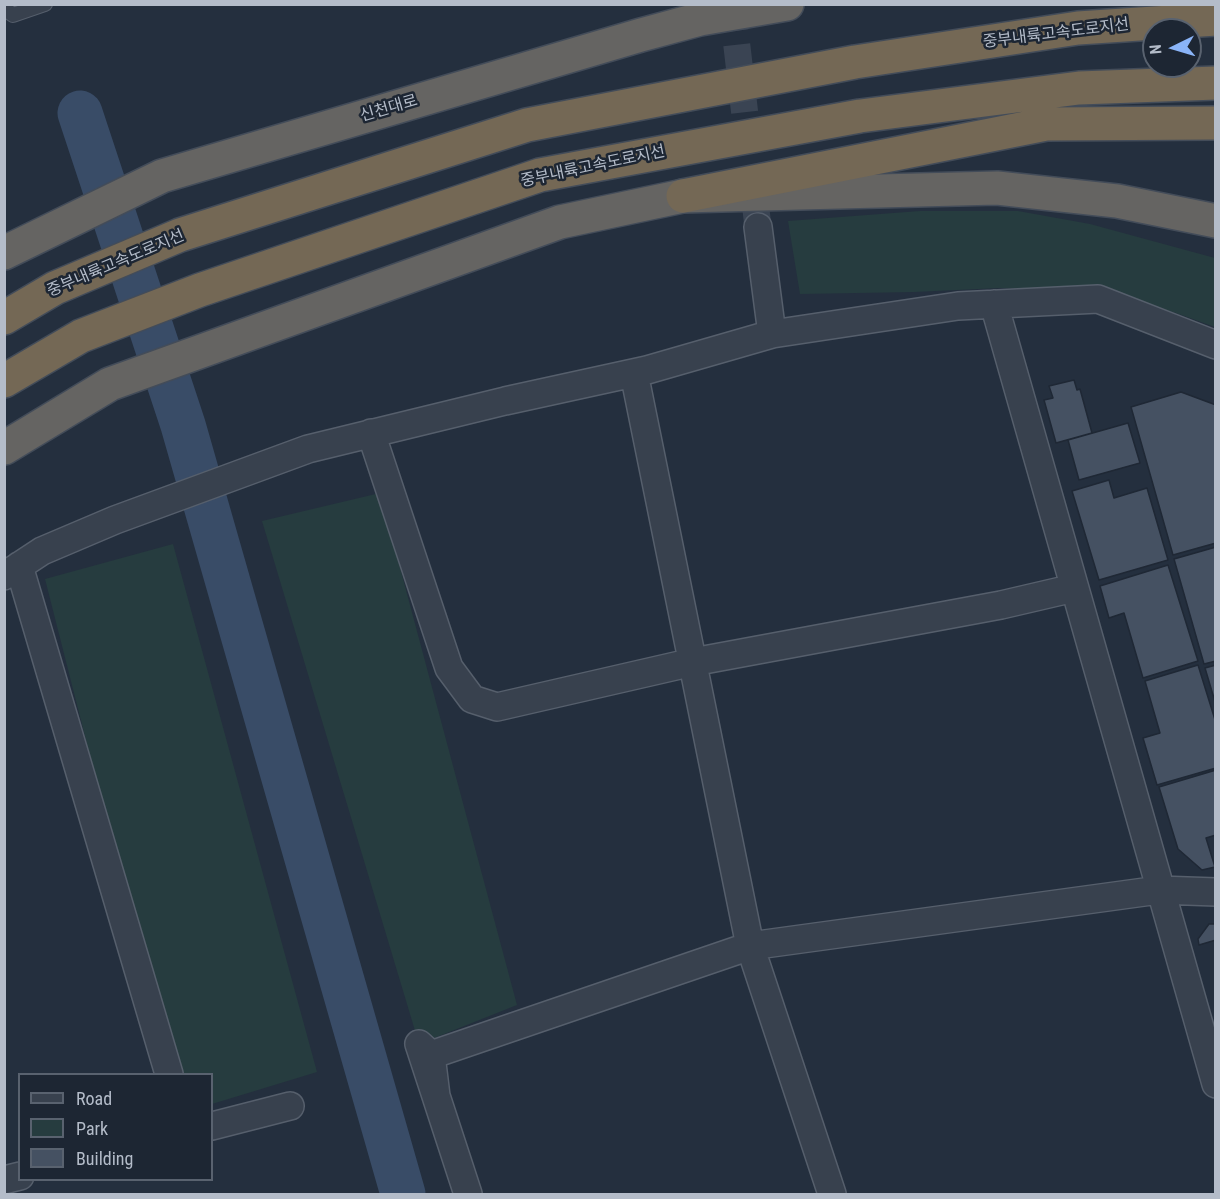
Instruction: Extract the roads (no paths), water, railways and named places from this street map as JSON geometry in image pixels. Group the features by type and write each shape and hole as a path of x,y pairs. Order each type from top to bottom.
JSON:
{"highway":[{"name":"신천대로","path":"14,248 162,176 651,32 700,19 787,4"},
{"name":"중부내륙고속도로지선","path":"4,318 55,288 180,235 527,125 855,62 1078,28 1215,19"},
{"name":"중부내륙고속도로지선","path":"4,381 81,336 200,290 540,175 860,116 1079,88 1215,83"},
{"path":"4,448 110,384 560,222 1046,124 1215,123"},
{"path":"683,196 997,188 1117,201 1215,221"}],"street":[{"path":"758,228 772,334"},
{"path":"169,1073 12,571 42,551 115,520 308,449 634,373 772,334 958,306 1098,299 1215,345"},
{"path":"994,304 1215,1084"},
{"path":"634,373 750,946 832,1194"},
{"path":"371,433 449,668 472,699 497,707 693,663 990,607 1074,588"},
{"path":"468,1194 419,1044 431,1055 750,946 1159,890 1215,892"},
{"path":"213,1126 290,1106"}],"lane":[{"path":"4,8 13,15 45,4"}],"waterway":[{"path":"80,113 183,425 403,1194"}],"tunnel":[{"path":"732,4 758,227"}]}
